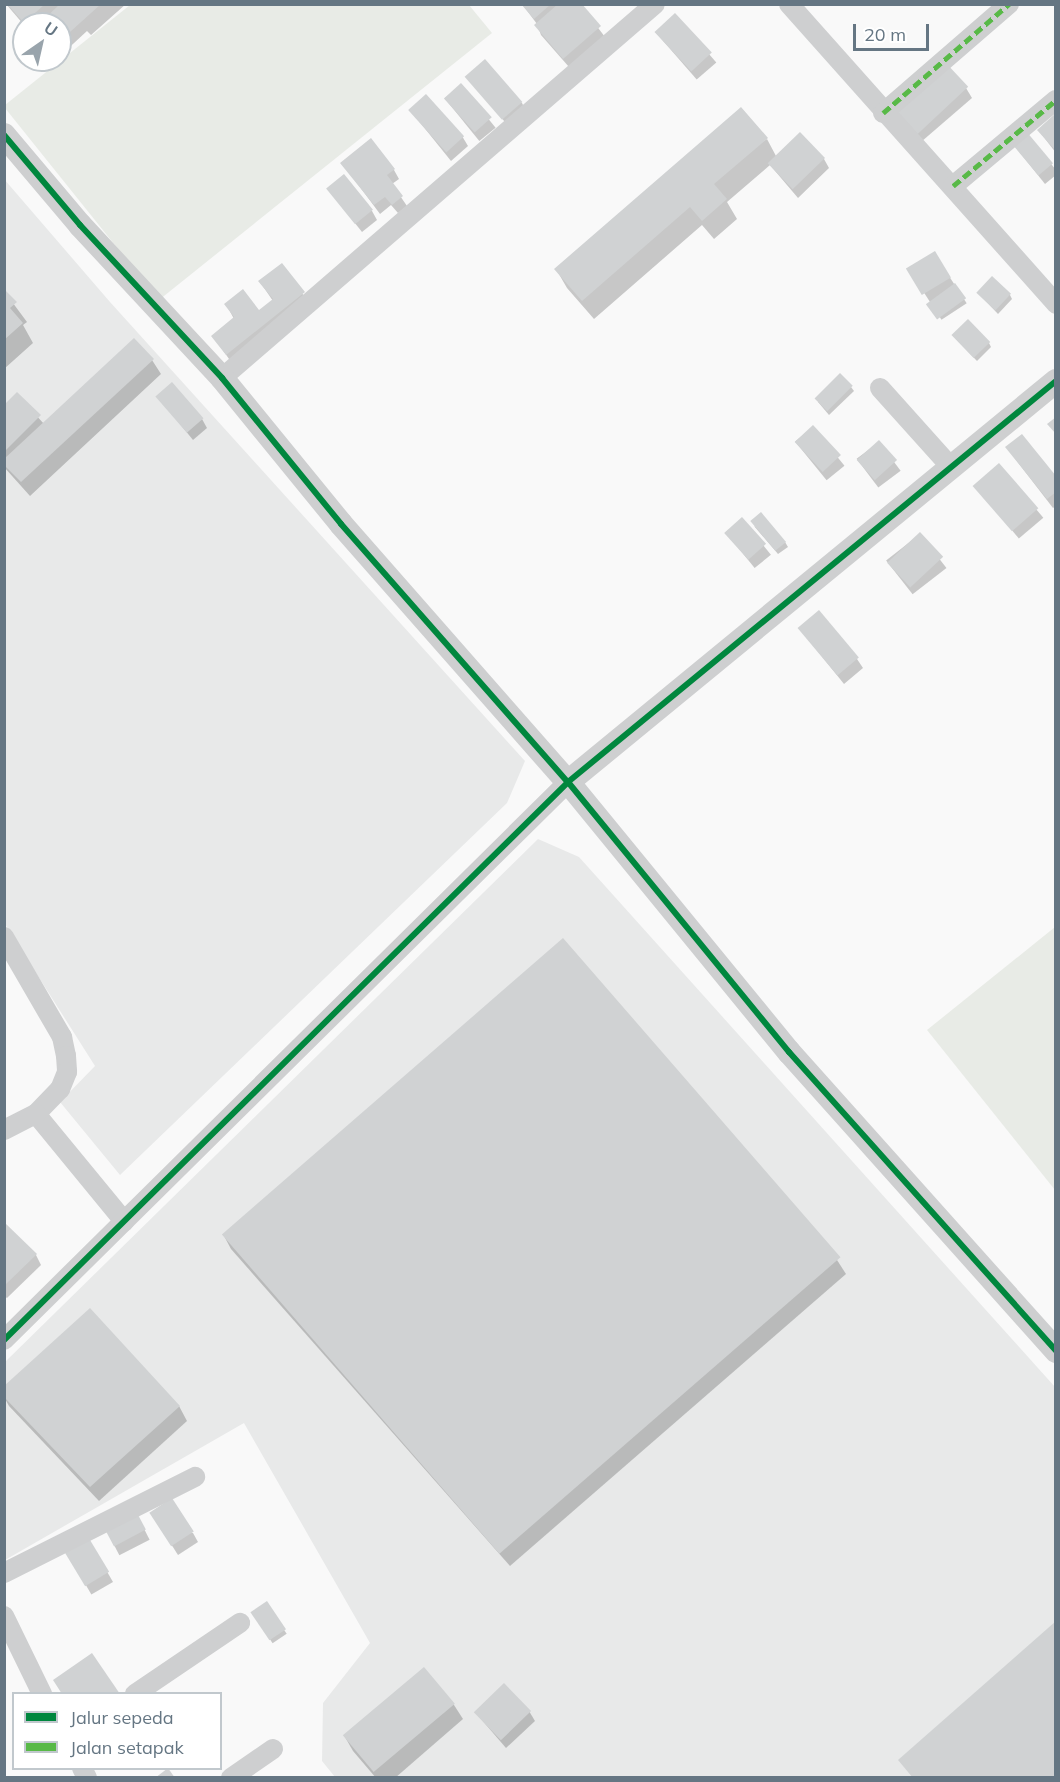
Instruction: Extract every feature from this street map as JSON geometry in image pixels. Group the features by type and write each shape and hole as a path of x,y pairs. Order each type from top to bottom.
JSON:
{"street":[{"path":"222,378 655,4"},
{"path":"789,4 883,113 953,186 1056,304"},
{"path":"883,113 1009,4"},
{"path":"953,186 1056,100"},
{"path":"4,135 80,225 222,378 340,524 568,782 789,1052 1056,1352"},
{"path":"4,1340 568,782 1056,381"},
{"path":"880,388 951,467"},
{"path":"4,937 62,1037 66,1056 66,1072 60,1089 36,1114 4,1130"},
{"path":"36,1114 124,1221"},
{"path":"4,1573 195,1477"},
{"path":"4,1616 41,1692"},
{"path":"138,1692 240,1623"},
{"path":"231,1778 273,1749"}],"shaded area":[{"path":"130,5 469,5 492,33 159,300 5,108 5,105 46,72 72,72 72,51"},
{"path":"4,179 110,302 525,761 507,803 120,1175 60,1102 95,1066 5,924"},
{"path":"538,839 579,857 1055,1387 1055,1777 335,1777 322,1761 323,1703 370,1643 244,1423 5,1560 5,1362"},
{"path":"1055,927 1055,1190 927,1030"}],"building":[{"path":"7,4 45,4 36,12 14,12"},
{"path":"60,4 101,4 72,30 72,12 52,12"},
{"path":"521,4 551,4 534,19"},
{"path":"558,4 582,4 601,26 563,59 534,25"},
{"path":"675,13 712,52 691,72 655,32"},
{"path":"485,59 522,102 502,120 465,77"},
{"path":"945,62 968,87 918,134 895,109"},
{"path":"461,83 492,117 475,133 444,98"},
{"path":"426,94 464,136 446,152 408,110"},
{"path":"741,107 768,138 714,184 727,199 702,221 690,207 582,301 554,269"},
{"path":"1056,113 1056,151 1037,130"},
{"path":"1026,131 1053,163 1038,175 1011,143"},
{"path":"800,132 825,158 793,189 768,163"},
{"path":"371,138 395,169 387,175 403,196 392,205 385,197 374,205 340,163"},
{"path":"344,174 373,210 355,224 326,188"},
{"path":"935,251 951,278 922,295 906,269"},
{"path":"282,263 305,292 226,355 211,336 234,317 224,304 243,289 259,310 273,299 258,281"},
{"path":"992,276 1011,294 995,311 976,293"},
{"path":"955,283 966,298 937,320 926,304"},
{"path":"4,289 17,302 10,308 23,323 4,340"},
{"path":"968,319 990,342 974,358 951,335"},
{"path":"134,338 154,359 21,482 4,465 4,459"},
{"path":"840,373 853,386 827,411 815,398"},
{"path":"172,382 203,418 187,433 155,396"},
{"path":"17,392 41,415 4,452 4,405"},
{"path":"1056,417 1056,434 1047,424"},
{"path":"813,425 841,455 823,472 795,442"},
{"path":"1022,434 1056,476 1056,492 1047,499 1005,447"},
{"path":"879,440 897,460 875,480 857,460"},
{"path":"999,463 1038,508 1012,531 973,486"},
{"path":"761,512 786,542 775,551 750,521"},
{"path":"742,517 766,544 748,560 724,533"},
{"path":"920,532 943,557 910,588 887,563"},
{"path":"819,610 859,657 837,675 798,628"},
{"path":"563,938 841,1257 499,1554 222,1235"},
{"path":"4,1222 37,1254 4,1286"},
{"path":"90,1308 180,1406 90,1487 4,1397 4,1386"},
{"path":"172,1498 194,1532 171,1546 149,1513"},
{"path":"136,1511 146,1530 114,1546 104,1528"},
{"path":"87,1535 109,1572 85,1586 63,1549"},
{"path":"267,1601 286,1629 269,1640 250,1612"},
{"path":"1056,1621 1056,1778 913,1778 898,1760"},
{"path":"92,1653 119,1692 61,1692 53,1680"},
{"path":"424,1667 455,1704 374,1772 343,1735"},
{"path":"504,1683 531,1711 501,1740 474,1712"},
{"path":"165,1770 169,1770 175,1778 155,1778"}],"marked path":[{"path":"883,113 1009,4"},
{"path":"953,186 1056,100"}],"cycle path":[{"path":"4,135 80,225 222,378 341,524 568,782 789,1052 1056,1351"},
{"path":"4,1340 568,782 1056,381"}]}
